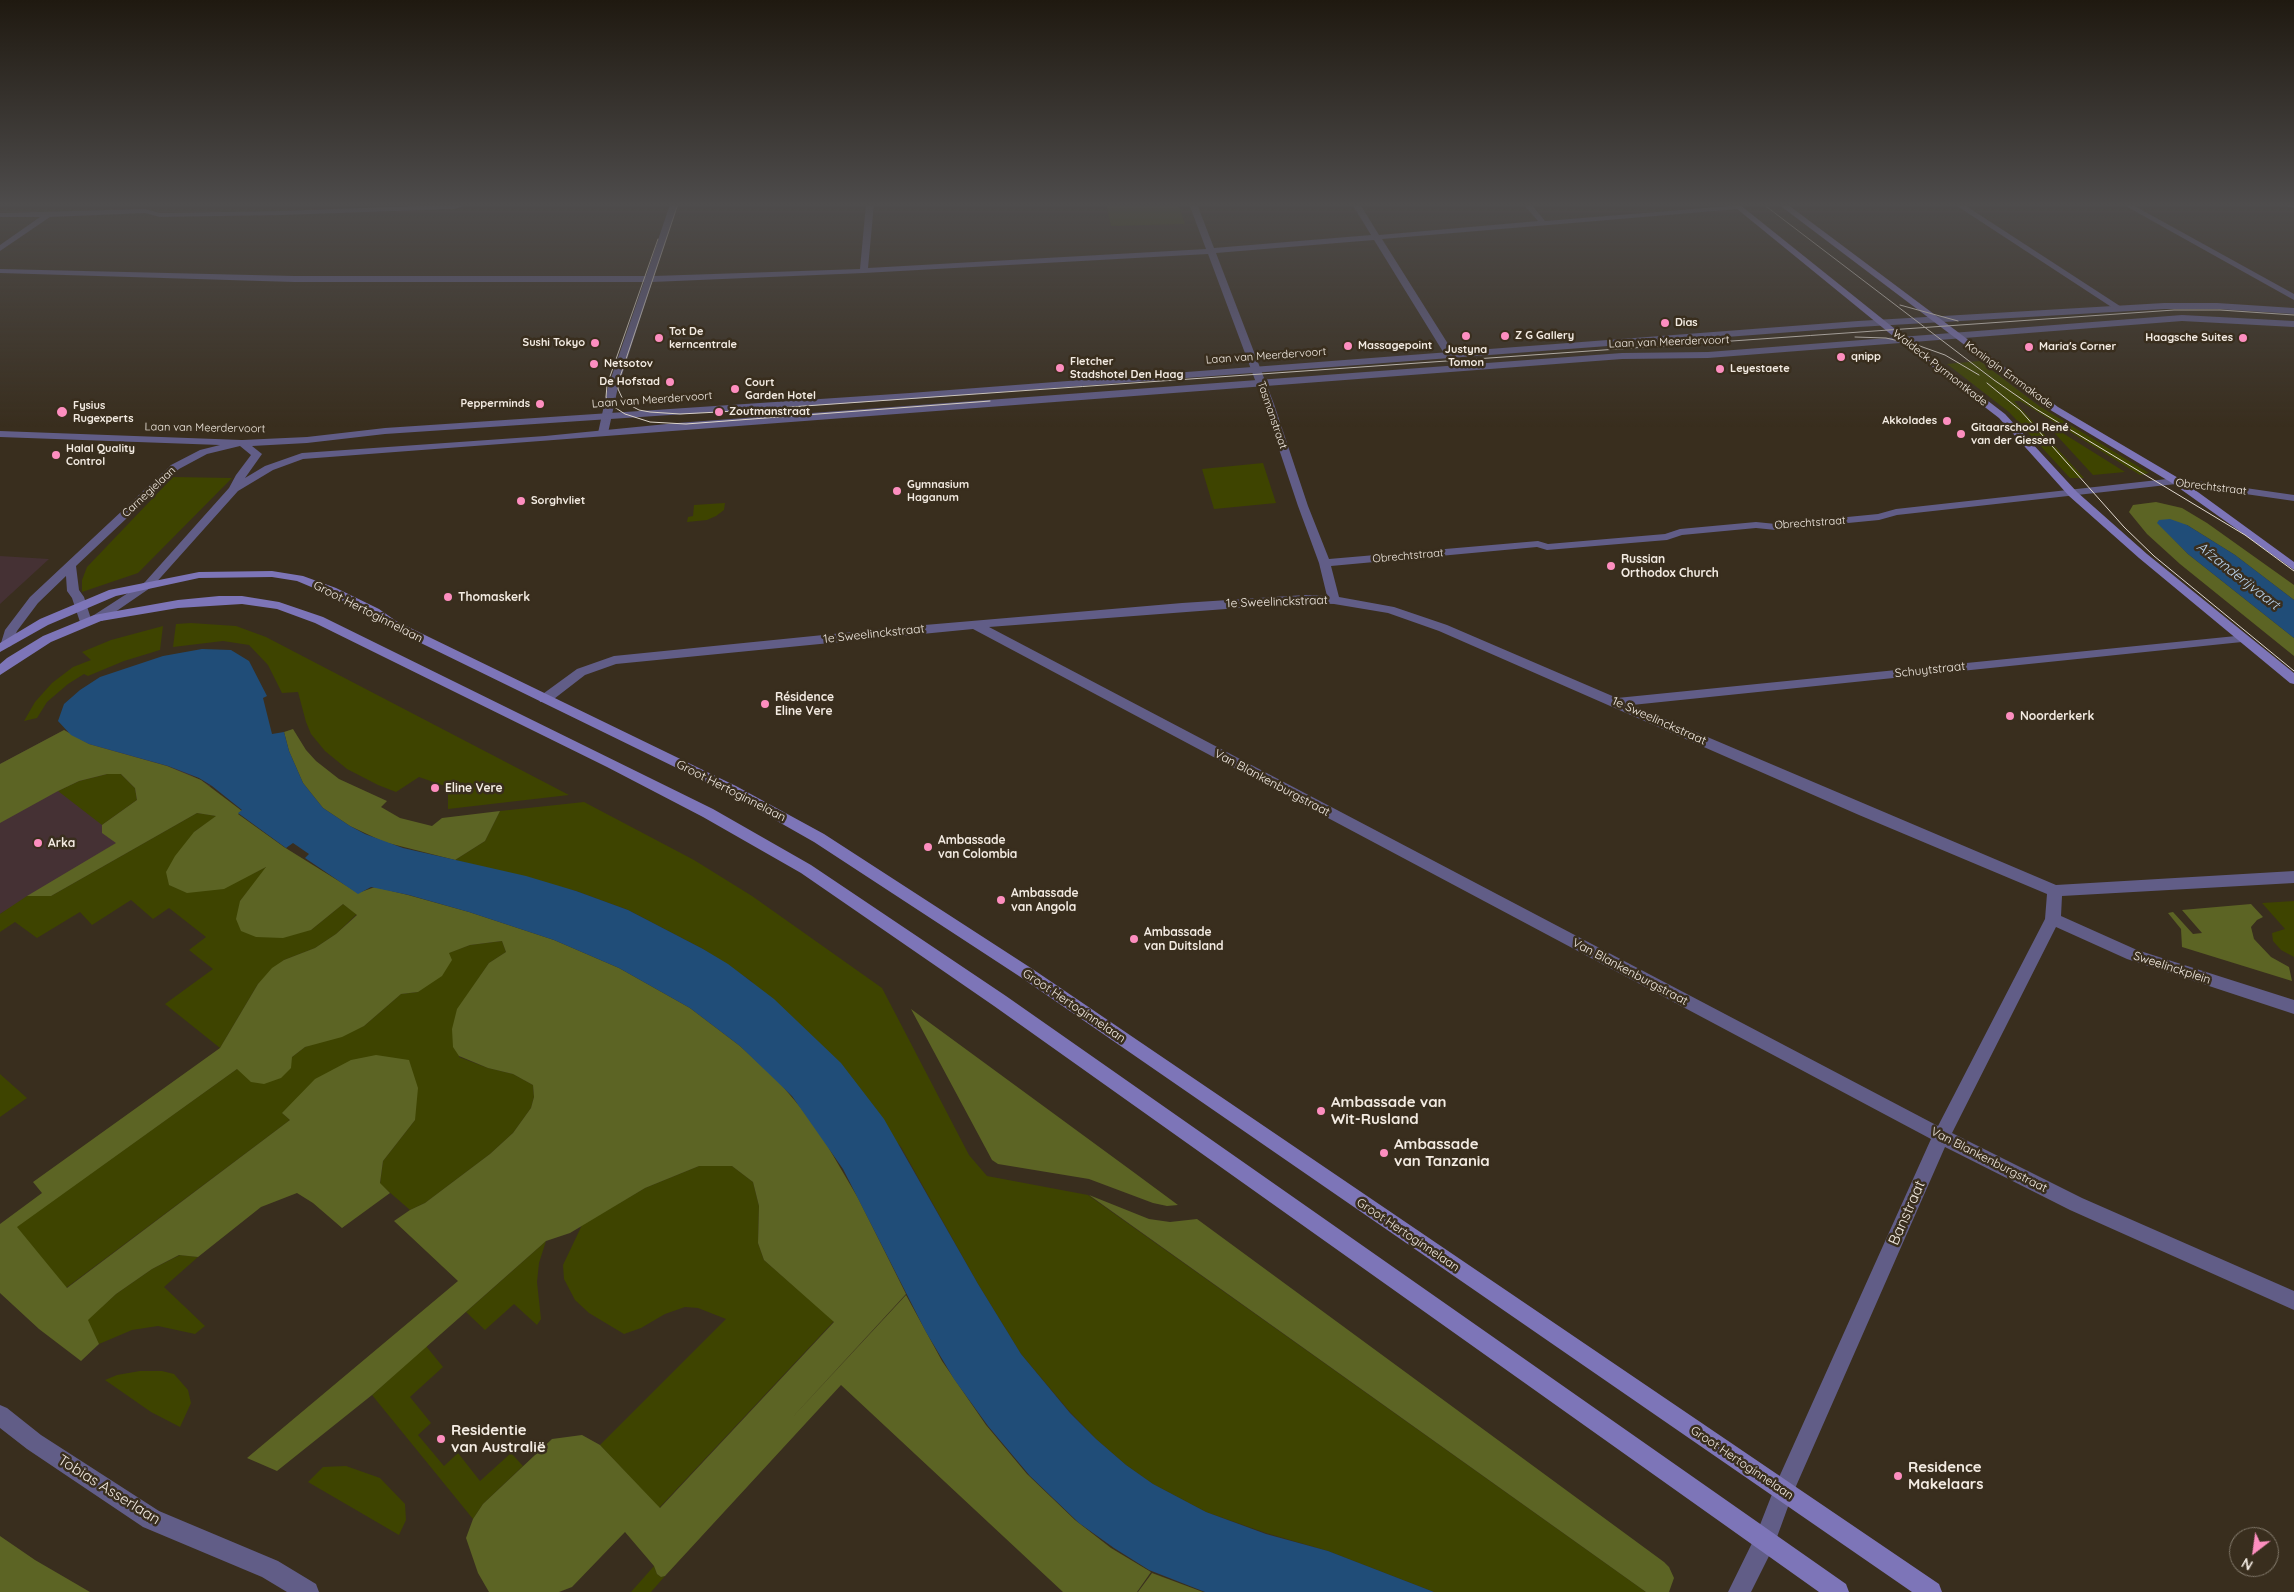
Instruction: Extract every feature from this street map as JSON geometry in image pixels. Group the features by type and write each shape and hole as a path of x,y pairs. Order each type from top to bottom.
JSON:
{"main road":[{"name":"Waldeck Pyrmontkade","path":"1827,278 2002,416 2073,494 2143,556 2294,680"},
{"name":"Koningin Emmakade","path":"1880,278 2055,409 2176,480 2294,567"},
{"name":"Groot Hertoginnelaan","path":"149,584 199,575 230,573 272,574 299,578 366,608 392,624 766,808 897,886 1061,996 1931,1592"},
{"name":"Carnegielaan","path":"4,646 81,605 113,593 149,584"},
{"path":"0,671 11,661 47,639 92,620 178,604 220,600 242,600 278,606 319,620 708,813 806,869 1000,1002 1838,1592"}],"street":[{"path":"268,278 667,278"},
{"name":"Tasmanstraat","path":"1221,278 1256,369 1325,563 1334,600"},
{"path":"1401,278 1450,354"},
{"path":"2074,278 2120,308"},
{"path":"2260,278 2294,297"},
{"path":"603,433 605,416 648,279"},
{"name":"Laan van Meerdervoort","path":"0,434 242,443 307,440 385,431 910,396 1934,319 2120,308 2217,306 2294,311"},
{"name":"Laan van Meerdervoort","path":"234,489 269,468 302,456 1260,382 1622,356 1708,355 2182,318 2294,324"},
{"path":"71,567 73,591 92,620 149,584 234,489 241,475 257,454 242,443"},
{"name":"Carnegielaan","path":"4,646 11,630 34,600 71,567 175,466 204,452 242,443"},
{"name":"Obrechtstraat","path":"1325,563 1538,544 1547,548 1667,536 1680,532 1756,525 1776,527 1879,517 1896,512 2073,494 2176,480 2294,498"},
{"name":"1e Sweelinckstraat","path":"545,699 581,672 614,660 1182,607 1334,600 1390,610 1443,628 2055,892"},
{"name":"Van Blankenburgstraat","path":"974,625 1941,1136 2076,1204 2294,1301"},
{"name":"Schuytstraat","path":"1617,702 2242,638"},
{"path":"2055,892 2294,877"},
{"name":"Banstraat","path":"1739,1592 1765,1540 1783,1491 1941,1136 2053,919 2055,892"},
{"name":"Sweelinckplein","path":"2053,919 2132,955 2294,1007"},
{"name":"Tobias Asserlaan","path":"0,1414 34,1442 151,1519 270,1569 308,1592"}],"shaded area":[{"path":"0,556 49,559 0,604"},
{"path":"64,730 89,743 168,766 191,775 211,786 0,914 0,764"}],"green space":[{"path":"1980,361 2039,406 2149,473 2140,475 2020,401 2014,401 2084,478 2070,478 2009,412 1947,364"},
{"path":"2049,427 2053,427 2125,472 2093,475"},
{"path":"1263,463 1276,503 1214,509 1202,469"},
{"path":"173,477 232,478 138,573 82,592 82,580 87,567"},
{"path":"2156,502 2182,508 2207,523 2294,585 2294,600 2235,555 2187,525 2158,523 2188,554 2294,638 2294,656 2180,564 2147,534 2129,512 2133,505"},
{"path":"725,503 724,510 716,516 707,520 687,522 688,517 693,516 694,505"},
{"path":"176,624 236,626 266,637 569,795 448,809 448,787 419,777 396,792 378,785 347,769 325,751 311,734 298,692 282,693 268,665 249,645 223,641 173,647"},
{"path":"163,626 160,650 124,661 88,676 84,674 68,684 47,702 37,718 24,721 35,702 52,683 73,667 91,660 82,652 111,640"},
{"path":"293,729 306,750 316,761 339,779 387,801 381,807 400,818 432,826 442,818 500,811 485,841 455,860 384,842 350,826 323,808 303,783 289,751 284,732"},
{"path":"64,730 89,744 167,766 201,780 242,811 238,814 284,847 358,893 375,887 469,912 554,940 619,968 690,1008 740,1046 779,1082 824,1140 858,1198 906,1294 789,1421 906,1295 942,1361 986,1425 1027,1474 1075,1520 1111,1548 1151,1572 1137,1592 1063,1592 841,1385 665,1576 661,1577 657,1574 654,1566 625,1532 572,1587 559,1592 489,1592 478,1573 466,1538 473,1519 483,1504 552,1439 582,1435 600,1445 660,1508 834,1322 764,1260 758,1243 759,1206 753,1182 732,1166 699,1166 645,1188 570,1233 546,1241 372,1395 277,1471 247,1458 458,1281 394,1221 425,1203 490,1154 513,1133 531,1108 534,1097 533,1085 513,1074 488,1068 459,1056 453,1047 452,1029 457,1009 489,963 506,952 502,941 470,945 449,953 452,960 442,976 418,992 401,994 364,1026 342,1037 305,1047 292,1057 291,1068 281,1078 264,1084 251,1082 237,1069 17,1227 67,1288 290,1120 282,1113 315,1079 351,1060 376,1055 409,1060 418,1088 415,1120 383,1161 380,1183 390,1193 342,1228 313,1203 297,1193 261,1207 198,1257 179,1255 152,1269 116,1294 88,1320 99,1344 81,1361 39,1329 0,1293 0,1224 42,1193 33,1182 220,1048 258,984 272,968 284,960 315,948 336,934 357,915 343,904 311,930 283,938 256,937 241,931 236,919 240,901 266,867 224,889 187,893 169,885 166,872 175,856 194,832 216,816 197,813 51,896 27,896 116,843 102,833 102,825 137,800 135,788 121,774 107,774 79,781 0,823 0,764"},
{"path":"107,774 121,774 135,788 137,800 102,825 58,791 79,781"},
{"path":"584,802 694,860 752,896 882,988 969,1155 987,1176 1088,1195 1646,1592 1434,1592 1328,1551 1266,1533 1206,1512 1153,1484 1126,1465 1096,1439 1070,1412 1021,1354 978,1284 901,1147 751,981 703,949 628,910 576,891 455,860 485,841 500,811"},
{"path":"197,813 217,816 194,832 252,874 268,866 240,901 311,930 343,904 357,914 336,934 315,948 284,960 258,984 220,1048 165,1004 213,969 189,950 206,937 169,908 153,919 131,900 92,925 80,912 37,938 15,922 0,932 0,914 27,896 51,896"},
{"path":"2294,901 2294,957 2281,950 2273,941 2272,933 2285,929 2262,903"},
{"path":"2251,904 2263,917 2257,920 2251,927 2254,939 2271,957 2289,967 2292,981 2182,947 2181,929 2168,913 2173,912 2193,934 2202,933 2182,910"},
{"path":"502,941 506,952 489,963 458,1009 459,1057 488,1068 513,1074 533,1085 534,1097 531,1108 513,1133 490,1154 425,1203 410,1210 380,1184 383,1161 415,1120 282,1113 290,1120 66,1288 16,1227 237,1069 292,1057 305,1047 364,1026 401,994 418,992 448,953 470,945"},
{"path":"911,1009 1178,1205 1167,1206 1153,1203 1089,1179 998,1164 992,1160"},
{"path":"0,1074 27,1098 0,1117"},
{"path":"699,1166 732,1166 753,1182 759,1206 758,1243 764,1260 834,1321 659,1508 600,1445 726,1319 698,1308 685,1307 665,1314 641,1328 624,1334 589,1313 575,1300 564,1279 563,1265 582,1225 645,1188"},
{"path":"1089,1195 1149,1219 1170,1222 1197,1219 1664,1562 1669,1567 1674,1578 1669,1592 1646,1592"},
{"path":"546,1241 539,1263 537,1282 541,1319 537,1325 514,1304 485,1330 466,1312"},
{"path":"180,1255 198,1257 164,1287 205,1326 195,1334 158,1326 132,1330 99,1344 87,1320 116,1294 152,1269"},
{"path":"426,1346 443,1367 410,1397 431,1423 418,1435 444,1466 458,1453 480,1481 511,1453 523,1466 483,1504 473,1519 372,1395"},
{"path":"140,1371 162,1371 174,1374 188,1390 191,1403 180,1427 151,1412 105,1380 117,1375"},
{"path":"346,1466 380,1478 405,1504 406,1520 399,1535 308,1482 323,1467"},
{"path":"0,1536 35,1560 90,1592 0,1592"},
{"path":"654,1566 657,1574 661,1577 665,1576 651,1592 631,1592"},
{"path":"1152,1573 1203,1592 1138,1592"}],"water":[{"name":"Afzanderijvaart","path":"2170,519 2187,525 2235,555 2294,600 2294,638 2188,554 2157,523 2159,520"},
{"path":"202,649 231,650 249,661 267,696 263,698 272,734 284,732 289,751 303,783 323,808 350,826 365,834 403,848 526,876 576,891 628,910 728,964 774,999 841,1063 884,1119 978,1284 1021,1354 1070,1413 1126,1465 1153,1484 1206,1512 1266,1534 1328,1551 1434,1592 1205,1592 1149,1570 1114,1548 1079,1523 1030,1476 988,1426 954,1379 926,1332 843,1169 792,1096 740,1046 690,1008 619,968 554,940 469,912 409,895 371,887 358,894 305,858 309,854 293,843 286,848 238,813 242,810 199,778 168,766 89,744 71,735 58,721 64,704 80,690 100,677 163,656"}],"tram line":[{"path":"644,278 607,385 606,397 608,403 625,414 650,422 686,424 990,401"},
{"path":"653,278 619,380 618,389 624,402 639,410 680,414 1925,327"},
{"path":"1861,278 1925,327"},
{"path":"1900,305 1958,321"},
{"path":"1925,327 2174,310 2220,310 2294,315"},
{"path":"1925,327 1994,380 2036,409 2245,535 2294,571"},
{"path":"1855,337 1886,338 1917,345 1945,355 1979,375"},
{"path":"1987,383 2020,410 2124,527 2154,556 2294,671"}],"place":[{"name":"Dias","path":"1665,323"},
{"name":"Justyna Tomon","path":"1466,336"},
{"name":"Z G Gallery","path":"1505,336"},
{"name":"Tot De kerncentrale","path":"659,338"},
{"name":"Haagsche Suites","path":"2243,338"},
{"name":"Sushi Tokyo","path":"595,343"},
{"name":"Massagepoint","path":"1348,346"},
{"name":"Maria's Corner","path":"2029,347"},
{"name":"qnipp","path":"1841,357"},
{"name":"Netsotov","path":"594,364"},
{"name":"Fletcher Stadshotel Den Haag","path":"1060,368"},
{"name":"Leyestaete","path":"1720,369"},
{"name":"De Hofstad","path":"670,382"},
{"name":"Court Garden Hotel","path":"735,389"},
{"name":"Pepperminds","path":"540,404"},
{"name":"Fysius Rugexperts","path":"62,412"},
{"name":"Zoutmanstraat","path":"719,412"},
{"name":"Akkolades","path":"1947,421"},
{"name":"Gitaarschool René van der Giessen","path":"1961,434"},
{"name":"Halal Quality Control","path":"56,455"},
{"name":"Gymnasium Haganum","path":"897,491"},
{"name":"Sorghvliet","path":"521,501"},
{"name":"Russian Orthodox Church","path":"1611,566"},
{"name":"Thomaskerk","path":"448,597"},
{"name":"Résidence Eline Vere","path":"765,704"},
{"name":"Noorderkerk","path":"2010,716"},
{"name":"Eline Vere","path":"435,788"},
{"name":"Arka","path":"38,843"},
{"name":"Ambassade van Colombia","path":"928,847"},
{"name":"Ambassade van Angola","path":"1001,900"},
{"name":"Ambassade van Duitsland","path":"1134,939"},
{"name":"Ambassade van Wit-Rusland","path":"1321,1111"},
{"name":"Ambassade van Tanzania","path":"1384,1153"},
{"name":"Residentie van Australië","path":"441,1439"},
{"name":"Residence Makelaars","path":"1898,1476"}]}
